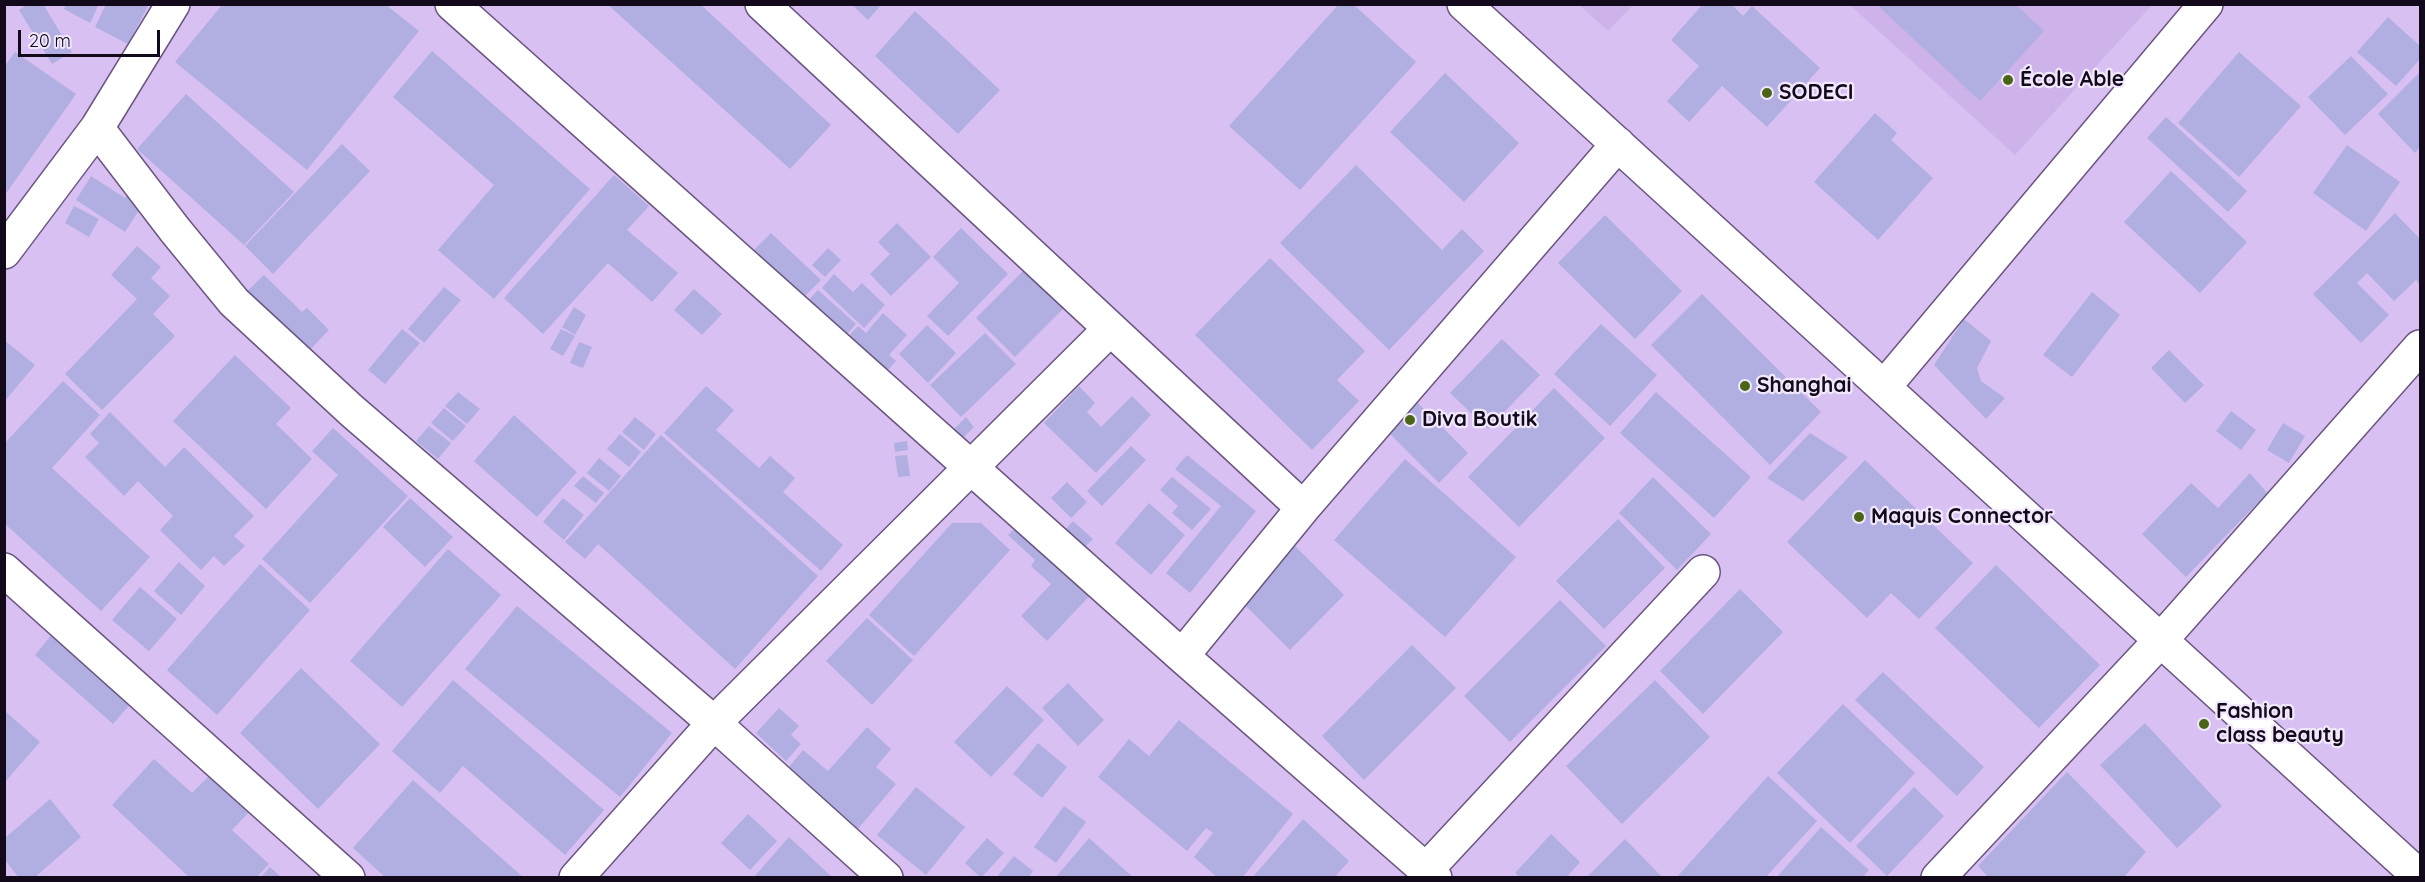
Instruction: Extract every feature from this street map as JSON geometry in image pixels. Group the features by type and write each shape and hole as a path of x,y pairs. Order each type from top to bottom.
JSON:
{"street":[{"path":"4,252 98,128 173,4"},
{"path":"452,4 1182,656 1431,874 1703,572"},
{"path":"762,4 1303,508"},
{"path":"1464,4 2421,877"},
{"path":"1884,387 2206,4"},
{"path":"98,128 234,302 352,411 714,723 886,878"},
{"path":"1182,656 1303,508 1618,144"},
{"path":"576,878 714,723 1110,329"},
{"path":"1938,878 2160,641 2420,349"},
{"path":"4,570 348,878"}],"shaded area":[{"path":"1579,5 1633,5 1608,31"},
{"name":"École Able","path":"1850,5 2152,5 2015,155"}],"building":[{"path":"28,4 43,4 72,52 52,64 19,10"},
{"path":"66,4 99,4 90,23 64,9"},
{"path":"106,4 149,4 128,44 95,27"},
{"path":"607,4 700,4 831,125 790,169"},
{"path":"851,4 882,4 868,20"},
{"path":"1339,4 1353,4 1416,62 1300,190 1229,126"},
{"path":"1703,4 1731,4 1743,16 1752,6 1820,68 1767,127 1722,86 1689,122 1667,101 1699,66 1671,40"},
{"path":"1876,4 2015,4 2044,31 1980,101"},
{"path":"222,5 386,5 419,31 307,170 175,62"},
{"path":"915,11 1000,90 958,134 875,56"},
{"path":"2388,17 2420,46 2420,59 2396,86 2357,52"},
{"path":"432,51 590,189 494,299 438,250 494,185 393,97"},
{"path":"15,52 76,94 7,192 4,190 4,67"},
{"path":"2239,52 2301,106 2239,177 2178,123"},
{"path":"2351,56 2388,94 2345,135 2308,97"},
{"path":"2420,72 2420,147 2415,153 2378,114"},
{"path":"1445,73 1519,143 1464,202 1390,132"},
{"path":"186,94 294,192 244,245 137,149"},
{"path":"1875,113 1897,133 1891,140 1933,178 1878,240 1814,182"},
{"path":"2166,117 2247,191 2228,212 2147,138"},
{"path":"342,144 370,171 273,274 245,246"},
{"path":"2347,145 2400,182 2366,231 2313,193"},
{"path":"1356,165 1442,250 1462,229 1484,251 1389,350 1280,243"},
{"path":"2171,171 2247,242 2200,293 2124,222"},
{"path":"614,175 649,206 627,230 678,273 652,302 608,263 543,334 504,298"},
{"path":"91,176 125,198 132,188 147,198 125,232 76,200"},
{"path":"74,206 99,219 89,237 65,223"},
{"path":"2395,213 2420,239 2420,285 2416,280 2394,301 2367,273 2357,283 2389,315 2361,343 2313,294"},
{"path":"1605,215 1682,291 1635,339 1558,263"},
{"path":"897,223 931,257 891,296 870,274 890,254 878,242"},
{"path":"961,228 1008,274 948,336 927,316 959,283 933,257"},
{"path":"771,233 821,280 802,299 752,252"},
{"path":"137,246 161,267 151,278 170,296 153,314 175,336 102,410 65,374 137,299 111,275"},
{"path":"828,248 841,260 825,277 812,265"},
{"path":"1270,258 1365,351 1337,380 1359,401 1312,450 1195,335"},
{"path":"1024,270 1063,309 1015,357 976,318"},
{"path":"834,274 853,292 862,283 885,305 864,328 822,288"},
{"path":"264,275 302,312 307,308 329,330 308,352 243,295"},
{"path":"444,287 461,300 424,343 408,329"},
{"path":"694,289 722,314 702,335 674,310"},
{"path":"818,290 856,324 840,342 802,307"},
{"path":"2092,292 2120,315 2072,377 2043,355"},
{"path":"1702,294 1821,412 1770,465 1651,345"},
{"path":"574,307 586,315 575,335 562,327"},
{"path":"883,313 907,335 889,355 896,361 880,379 841,344 858,326 866,333"},
{"path":"1964,319 1991,341 1977,368 1981,381 2005,398 1986,419 1934,365"},
{"path":"1601,324 1657,375 1610,426 1554,374"},
{"path":"927,325 956,353 928,383 899,354"},
{"path":"402,329 420,343 385,384 368,370"},
{"path":"561,329 575,336 563,356 550,349"},
{"path":"985,333 1016,364 961,417 930,385"},
{"path":"1502,339 1540,375 1488,429 1450,393"},
{"path":"4,340 35,365 4,402"},
{"path":"579,342 592,347 583,368 570,363"},
{"path":"2169,350 2204,385 2185,403 2151,368"},
{"path":"235,355 291,408 276,424 312,459 266,509 173,421"},
{"path":"63,381 100,415 52,468 150,557 101,611 4,523 4,444"},
{"path":"706,386 734,410 716,430 759,468 770,456 795,478 783,492 843,545 821,571 664,433"},
{"path":"1079,386 1095,403 1087,412 1101,427 1132,396 1151,415 1096,473 1044,423"},
{"path":"1554,388 1605,438 1519,527 1468,477"},
{"path":"458,392 480,409 467,424 445,406"},
{"path":"1656,392 1751,477 1714,518 1620,433"},
{"path":"1416,401 1468,453 1439,483 1387,431"},
{"path":"444,408 466,426 453,441 431,423"},
{"path":"2231,411 2256,430 2241,450 2216,431"},
{"path":"110,412 165,467 184,447 254,516 234,536 245,546 224,566 214,556 201,570 160,530 173,516 138,481 124,496 85,457 99,443 90,434"},
{"path":"514,415 577,472 537,517 474,461"},
{"path":"635,417 656,434 644,450 622,432"},
{"path":"966,417 974,427 958,443 949,434"},
{"path":"2283,423 2305,436 2289,463 2267,450"},
{"path":"429,426 451,443 438,459 416,441"},
{"path":"333,428 408,496 310,603 262,559 338,475 312,451"},
{"path":"1810,433 1848,457 1803,501 1767,478"},
{"path":"620,434 641,452 629,467 607,449"},
{"path":"661,435 818,576 735,669 598,544 585,559 565,542"},
{"path":"907,441 908,450 895,452 894,443"},
{"path":"1131,446 1146,460 1102,506 1087,491"},
{"path":"907,455 910,476 898,477 895,456"},
{"path":"1187,455 1256,511 1190,593 1166,573 1221,506 1175,469"},
{"path":"599,458 621,476 609,491 587,473"},
{"path":"1405,459 1516,557 1445,637 1334,540"},
{"path":"1865,460 1973,563 1919,619 1891,593 1867,618 1787,542"},
{"path":"2250,473 2267,493 2186,577 2142,534 2191,483 2218,508"},
{"path":"583,476 604,493 596,503 574,486"},
{"path":"1172,477 1211,509 1192,530 1172,513 1178,506 1160,490"},
{"path":"1653,477 1711,534 1677,570 1619,513"},
{"path":"1067,482 1087,502 1071,518 1051,498"},
{"path":"410,498 453,537 425,567 383,527"},
{"path":"563,498 584,515 564,540 543,522"},
{"path":"1149,503 1185,535 1151,575 1115,543"},
{"path":"1618,519 1665,568 1604,629 1556,581"},
{"path":"1073,521 1093,539 1078,554 1059,537"},
{"path":"952,523 981,523 1010,550 914,656 869,615"},
{"path":"1018,526 1096,589 1047,641 1021,616 1051,584 1031,566 1035,560 1008,535"},
{"path":"1295,546 1344,595 1290,650 1241,601"},
{"path":"448,549 501,595 402,707 350,661"},
{"path":"179,562 205,586 181,615 154,591"},
{"path":"260,564 310,610 217,715 167,670"},
{"path":"1996,565 2100,665 2039,728 1935,628"},
{"path":"140,587 177,619 149,651 112,620"},
{"path":"1740,589 1783,632 1703,714 1660,671"},
{"path":"1560,600 1606,646 1510,742 1464,696"},
{"path":"517,606 672,733 620,797 465,669"},
{"path":"867,618 913,660 872,705 826,661"},
{"path":"52,634 132,702 113,724 35,655"},
{"path":"1412,645 1456,688 1364,780 1322,736"},
{"path":"301,668 380,744 318,809 240,733"},
{"path":"1883,672 1984,767 1957,796 1855,700"},
{"path":"453,680 604,810 565,855 463,766 440,793 392,751"},
{"path":"1655,680 1710,737 1622,824 1566,766"},
{"path":"1068,683 1104,720 1078,746 1042,708"},
{"path":"1007,686 1044,720 991,777 954,742"},
{"path":"1843,704 1915,773 1850,843 1777,773"},
{"path":"779,708 799,726 791,735 801,744 786,761 756,733"},
{"path":"4,710 40,742 4,783"},
{"path":"1179,720 1293,814 1242,878 1218,878 1194,857 1213,833 1206,828 1187,851 1098,777 1129,739 1149,756"},
{"path":"2145,723 2222,806 2177,848 2100,765"},
{"path":"867,727 891,749 876,767 896,784 857,830 788,768 803,750 828,771"},
{"path":"1038,743 1067,767 1042,798 1013,774"},
{"path":"154,759 192,793 213,772 252,809 232,830 269,864 256,878 190,878 112,805"},
{"path":"2067,772 2146,852 2123,878 1989,878 1978,866"},
{"path":"1768,776 1817,821 1765,878 1676,878"},
{"path":"413,780 524,878 386,878 353,848"},
{"path":"916,787 965,827 926,875 877,835"},
{"path":"1914,787 1944,816 1887,876 1856,846"},
{"path":"50,799 81,837 34,878 19,878 5,860 5,838"},
{"path":"1064,806 1086,822 1056,863 1034,847"},
{"path":"748,814 777,841 750,870 721,843"},
{"path":"1303,819 1349,861 1334,878 1252,878"},
{"path":"1821,827 1869,870 1862,878 1776,878"},
{"path":"1551,834 1580,862 1566,878 1521,878 1515,873"},
{"path":"789,837 833,878 753,878"},
{"path":"987,838 1004,853 981,878 965,863"},
{"path":"1089,838 1134,878 1055,878"},
{"path":"1625,839 1663,878 1586,878"},
{"path":"1014,856 1033,871 1028,878 996,878"},
{"path":"270,867 282,878 260,878"}],"place":[{"name":"École Able","path":"2008,80"},
{"name":"SODECI","path":"1767,93"},
{"name":"Shanghai","path":"1745,386"},
{"name":"Diva Boutik","path":"1410,420"},
{"name":"Maquis Connector","path":"1859,517"},
{"name":"Fashion class beauty","path":"2204,724"}]}
